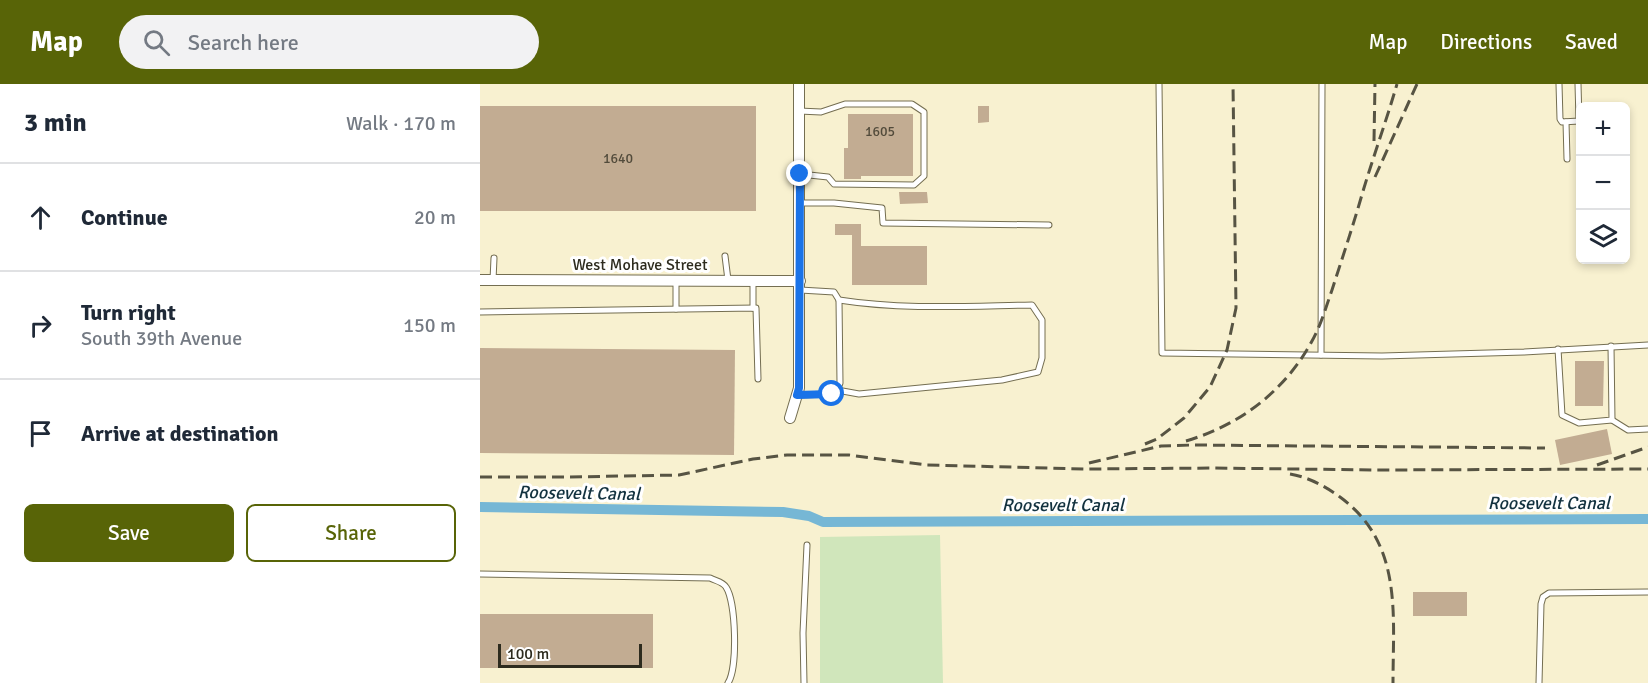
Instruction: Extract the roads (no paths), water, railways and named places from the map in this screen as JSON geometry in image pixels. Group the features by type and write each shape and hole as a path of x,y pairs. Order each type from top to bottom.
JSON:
{"street":[{"path":"789,418 799,388 799,84"},
{"name":"West Mohave Street","path":"480,280 753,280 800,285"}],"lane":[{"path":"1160,84 1162,353 1382,356 1648,345"},
{"path":"1321,355 1322,84"},
{"path":"1559,84 1561,122 1579,121 1578,84"},
{"path":"799,111 821,112 845,104 912,104 924,112 924,177 914,185 834,184 828,177 800,174"},
{"path":"1566,122 1567,159"},
{"path":"800,203 834,203 882,208 883,223 1049,225"},
{"path":"725,256 728,280"},
{"path":"494,258 494,280"},
{"path":"676,280 676,309"},
{"path":"753,280 753,308"},
{"path":"797,395 832,394 840,383 839,300 834,292 800,285"},
{"path":"837,390 859,394 1002,380 1038,372 1042,358 1042,320 1032,304 908,307 839,300"},
{"path":"480,312 756,308 758,379"},
{"path":"1611,346 1612,420"},
{"path":"1558,349 1562,415 1579,423 1612,420 1628,430 1648,429"},
{"path":"804,683 803,633 807,545"},
{"path":"480,574 710,578 725,584 732,597 734,629 734,662 730,682"},
{"path":"1539,683 1543,597 1549,592 1648,592"}],"waterway":[{"name":"Roosevelt Canal","path":"480,507 783,512 809,516 823,522 1648,519"}],"railway":[{"path":"1145,444 1157,439 1184,418 1210,387 1227,350 1236,308 1233,84"},
{"path":"1374,141 1375,84"},
{"path":"1186,441 1225,426 1259,404 1289,375 1312,341 1332,290 1397,84"},
{"path":"1375,177 1417,84"},
{"path":"1089,463 1161,446 1545,448"},
{"path":"1597,465 1648,447"},
{"path":"480,477 679,475 753,459 787,455 849,455 927,465 1086,469 1648,469"},
{"path":"1290,474 1316,482 1340,497 1360,515 1375,536 1390,581 1394,631 1393,683"}]}
